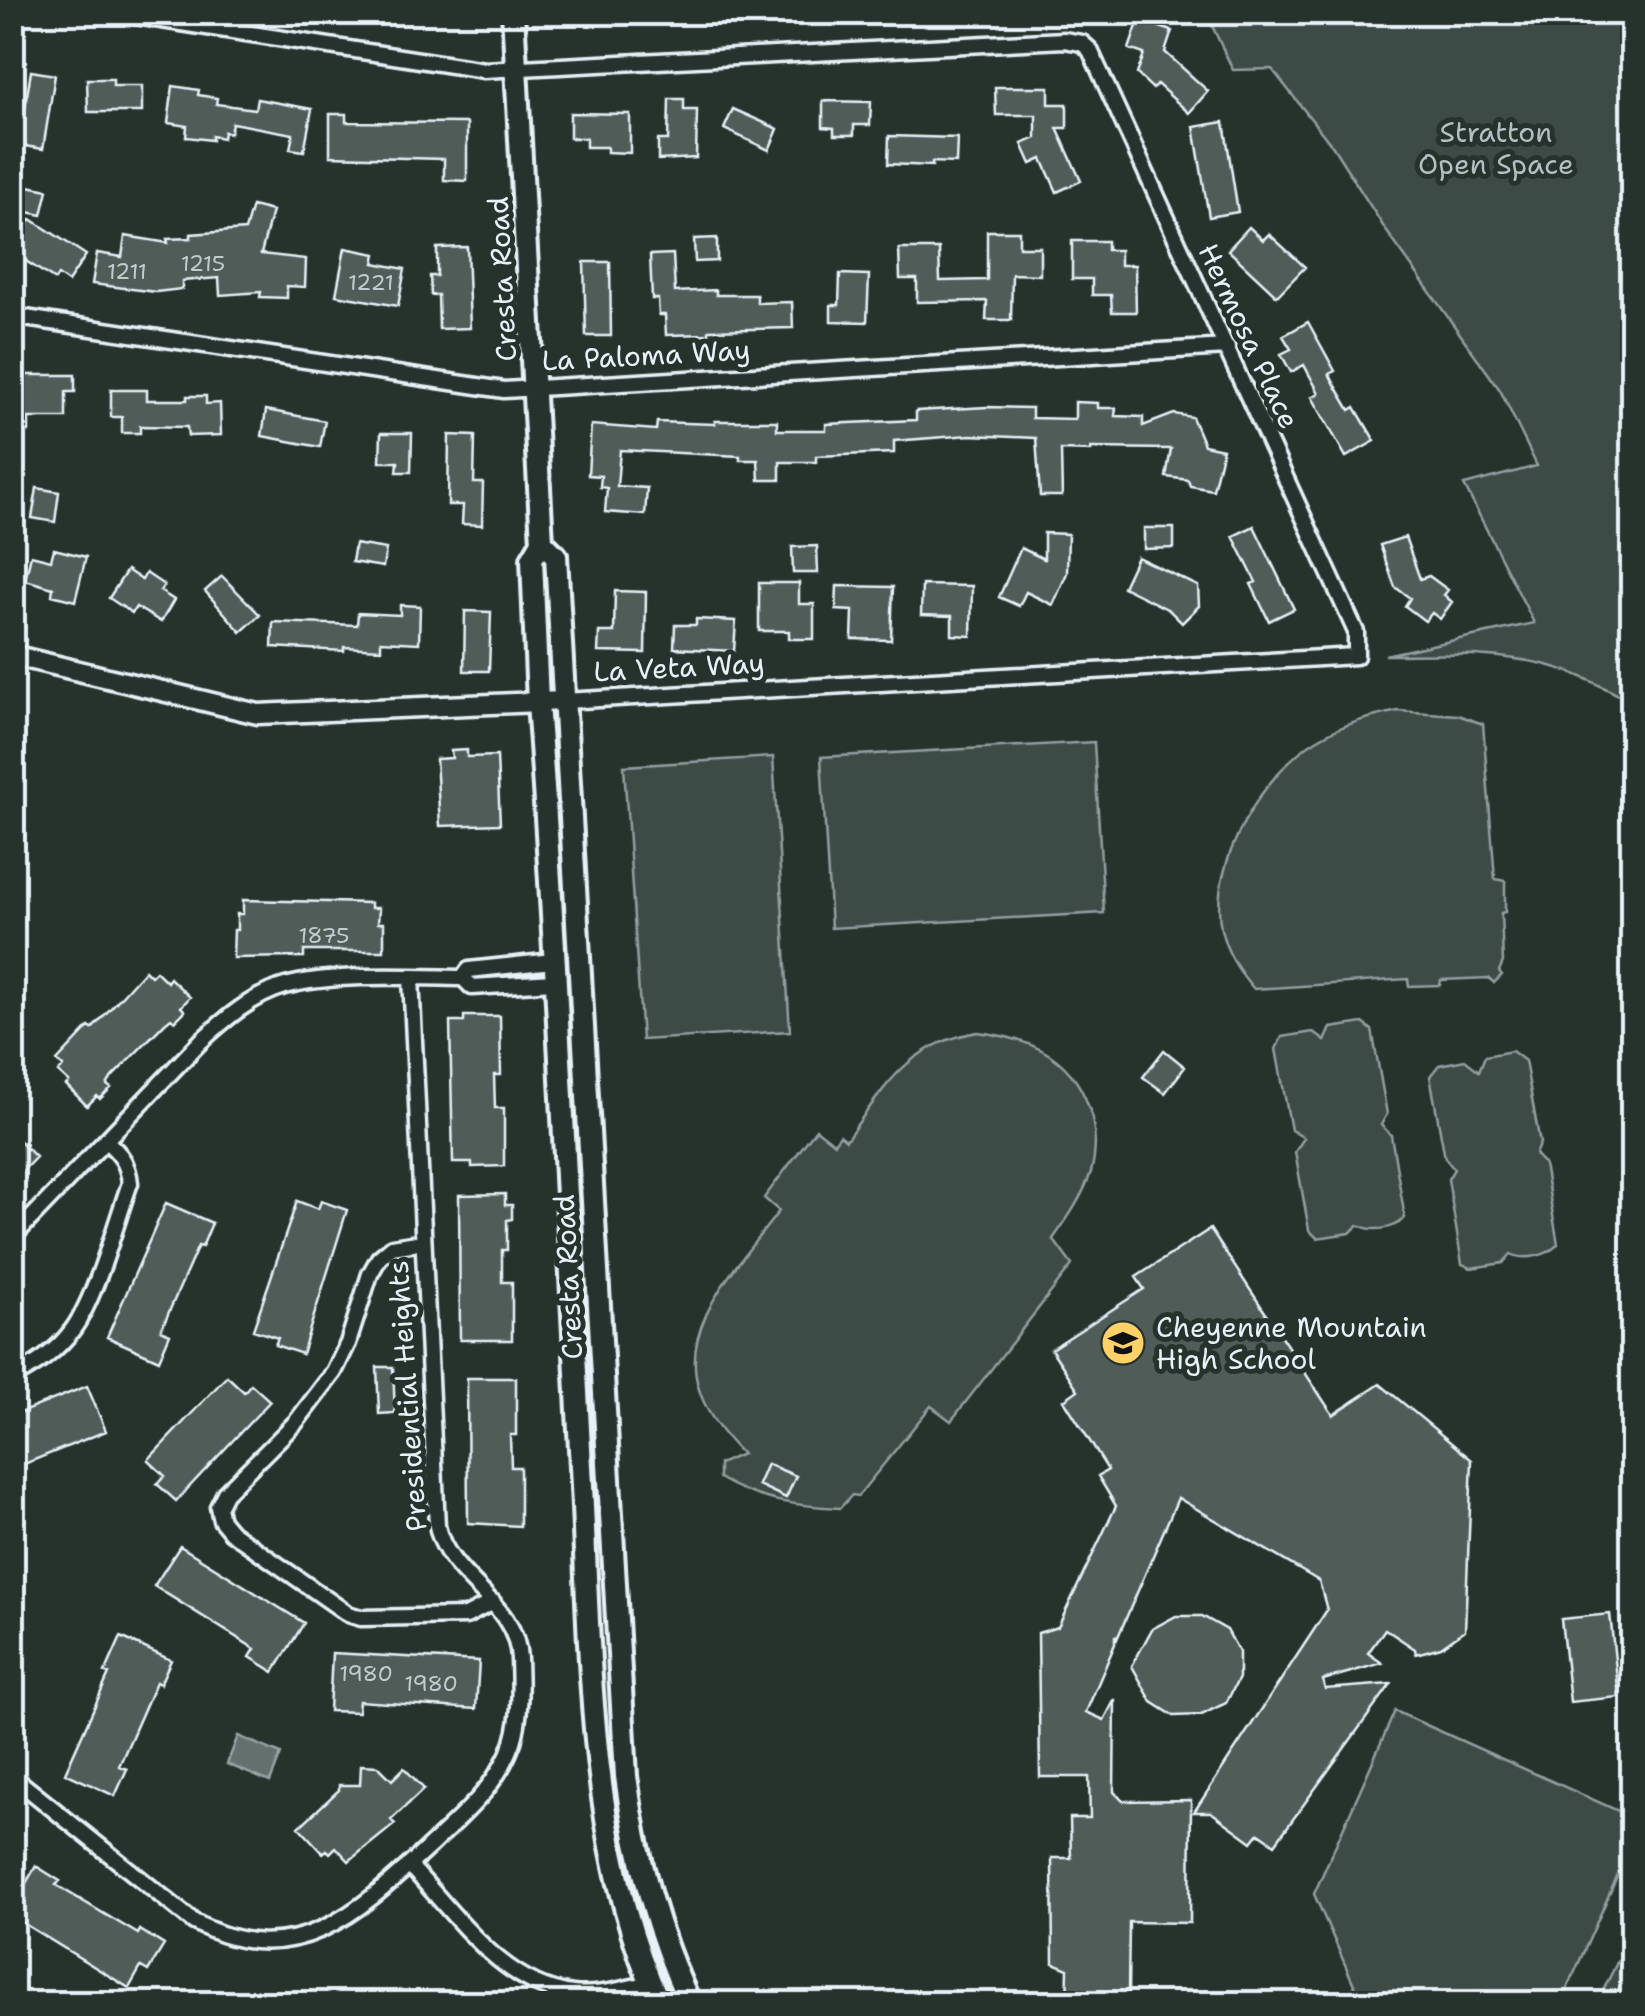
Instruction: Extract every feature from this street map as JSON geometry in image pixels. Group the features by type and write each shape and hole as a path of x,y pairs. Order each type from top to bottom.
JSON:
{"main road":[{"name":"Cresta Road","path":"514,12 542,542 532,559 538,703 594,1696 617,1880 634,1946 660,2004"},
{"name":"Cresta Road","path":"542,542 556,556 626,1776 643,1874 690,2004"}],"street":[{"path":"110,12 484,70 515,68"},
{"name":"Hermosa Place","path":"515,68 1064,40 1082,43 1096,58 1356,632 1356,656"},
{"name":"La Paloma Way","path":"12,316 504,390 1226,347"},
{"path":"536,636 560,635"},
{"name":"La Veta Way","path":"12,654 258,714 538,703 1356,656"},
{"path":"12,1238 220,1023 260,998 284,987 316,982 464,978 469,970 554,971"},
{"name":"Presidential Heights","path":"12,1776 194,1922 215,1933 246,1941 276,1942 327,1929 352,1916 475,1804 492,1783 513,1742 518,1718 518,1641 493,1602 448,1556 437,1526 411,977"},
{"path":"12,1378 40,1363 62,1344 84,1312 130,1183 128,1166 106,1141"},
{"path":"422,1242 392,1247 379,1258 334,1372 314,1402 218,1507 221,1520 231,1532 348,1614 361,1618 466,1616 493,1602"},
{"path":"409,1865 494,1954 517,1974 543,1988 599,1994 651,1984"}],"green space":[{"name":"Stratton Open Space","path":"1206,13 1632,13 1632,702 1574,674 1512,658 1385,655 1534,623 1464,485 1537,466 1500,390 1385,229 1333,147 1272,69 1233,70"},
{"path":"1398,711 1458,715 1483,724 1495,879 1505,881 1505,912 1501,913 1503,962 1499,971 1502,975 1494,983 1489,978 1409,986 1408,979 1254,989 1226,946 1219,903 1223,876 1244,822 1278,773 1318,739 1357,722"},
{"path":"1094,742 1104,913 831,928 821,757"},
{"path":"773,757 790,1031 642,1040 624,766"},
{"path":"1363,1023 1372,1030 1387,1114 1381,1125 1391,1135 1405,1218 1383,1229 1358,1225 1350,1233 1317,1238 1309,1230 1295,1152 1304,1138 1291,1130 1276,1049 1282,1037 1313,1032 1325,1041 1331,1028"},
{"path":"978,1032 1018,1040 1051,1056 1076,1081 1085,1098 1094,1132 1093,1165 1070,1215 1053,1239 1072,1265 951,1421 931,1406 858,1496 852,1495 840,1508 777,1501 719,1478 719,1464 742,1454 713,1420 698,1387 695,1357 701,1328 714,1299 779,1211 764,1198 816,1129 834,1143 840,1135 846,1140 900,1070 933,1046"},
{"path":"1512,1051 1525,1061 1540,1143 1535,1154 1544,1164 1558,1244 1536,1256 1511,1254 1503,1263 1471,1268 1462,1264 1448,1179 1454,1169 1445,1158 1430,1076 1439,1065 1465,1060 1479,1071 1485,1056"},
{"path":"1395,1711 1632,1817 1632,1843 1561,2003 1362,2003 1314,1894"},
{"path":"1632,1932 1632,2003 1597,2003"}],"shaded area":[{"path":"238,1736 281,1754 270,1782 227,1764"}],"building":[{"path":"1139,20 1172,31 1165,52 1208,91 1189,113 1157,84 1153,89 1137,74 1144,54 1129,49"},
{"path":"31,71 55,75 43,149 19,145"},
{"path":"87,79 113,79 113,86 142,86 142,112 88,112"},
{"path":"173,86 199,90 198,95 217,98 216,104 255,109 257,99 312,109 304,151 290,149 293,134 232,123 230,133 224,132 223,138 186,137 187,126 168,123"},
{"path":"995,87 1049,87 1049,104 1067,104 1067,128 1057,128 1081,181 1057,192 1042,159 1031,164 1022,144 1036,138 1036,115 996,115"},
{"path":"669,99 684,99 684,110 697,110 696,158 658,160 658,140 668,140"},
{"path":"823,101 871,102 870,125 854,125 854,135 834,135 834,128 823,127"},
{"path":"733,109 778,129 769,150 724,129"},
{"path":"570,113 630,114 630,153 586,147 586,138 570,138"},
{"path":"330,114 346,114 346,122 467,123 467,181 444,180 444,159 330,156"},
{"path":"1224,122 1238,212 1209,217 1194,127"},
{"path":"889,136 957,138 956,163 888,164"},
{"path":"23,185 48,190 42,215 18,210"},
{"path":"252,206 272,211 261,254 306,259 305,287 287,286 287,298 260,297 261,292 220,295 219,278 182,281 182,289 156,292 92,284 97,253 122,257 125,236 168,243 167,239 191,238 191,234 245,230"},
{"path":"31,219 86,255 68,282 58,275 55,280 12,252"},
{"path":"1249,227 1263,240 1269,234 1305,267 1277,296 1228,250"},
{"path":"987,231 1019,231 1019,247 1040,247 1040,275 1012,274 1011,320 986,320 987,301 917,302 917,279 900,279 899,249 939,249 940,281 987,280"},
{"path":"717,238 717,261 695,262 694,239"},
{"path":"1072,241 1107,241 1107,250 1120,250 1120,265 1135,265 1136,312 1112,312 1111,295 1092,295 1092,279 1072,279"},
{"path":"467,247 470,328 439,329 438,295 431,295 430,276 437,276 437,248"},
{"path":"345,248 376,254 374,263 405,269 398,306 336,295"},
{"path":"673,254 675,292 716,290 716,295 757,295 757,303 792,302 793,328 666,335 665,315 659,315 658,299 652,299 650,255"},
{"path":"584,262 610,262 611,336 586,336"},
{"path":"840,274 869,275 867,322 831,321 831,305 839,305"},
{"path":"1308,322 1335,371 1329,374 1350,410 1355,407 1375,441 1346,457 1312,397 1319,393 1304,365 1291,372 1281,354 1291,349 1283,336"},
{"path":"12,375 75,375 75,392 66,392 66,418 29,418 29,431 12,431"},
{"path":"111,390 147,390 147,400 206,396 206,404 220,403 221,435 188,436 187,427 140,426 140,433 122,433 122,417 111,417"},
{"path":"1075,402 1116,408 1115,416 1143,417 1143,426 1174,414 1192,417 1204,445 1223,449 1213,490 1166,477 1171,449 1091,448 1061,450 1062,496 1040,496 1036,438 970,435 894,441 894,453 816,456 816,462 780,462 780,480 759,480 758,460 740,460 740,456 620,450 617,486 647,488 645,515 605,512 607,488 600,487 601,476 588,475 591,425 656,430 657,422 777,421 777,430 826,430 826,424 916,420 916,411 987,407 1032,408 1032,418 1075,419"},
{"path":"266,410 325,421 320,447 262,436"},
{"path":"381,433 412,433 411,472 397,472 398,462 380,462"},
{"path":"449,435 475,436 474,483 483,483 482,525 462,524 463,505 448,505"},
{"path":"37,488 59,492 55,522 32,518"},
{"path":"1254,526 1294,609 1269,621 1251,584 1256,582 1233,536"},
{"path":"1144,528 1174,528 1174,548 1144,549"},
{"path":"1044,533 1068,534 1067,573 1053,605 1026,592 1019,606 999,597 1021,548 1044,559"},
{"path":"1405,537 1420,579 1429,576 1448,590 1444,595 1452,602 1440,619 1432,613 1425,621 1405,606 1410,598 1395,587 1380,545"},
{"path":"355,544 386,549 383,567 352,562"},
{"path":"817,546 818,573 793,573 792,547"},
{"path":"54,549 86,557 75,601 52,595 53,588 25,580 31,555 51,560"},
{"path":"1137,557 1198,586 1199,606 1182,623 1169,610 1123,587"},
{"path":"127,570 142,580 146,573 164,585 160,591 174,600 161,622 136,607 132,613 109,598"},
{"path":"222,576 260,615 241,632 205,591"},
{"path":"759,583 799,583 799,604 814,604 814,639 789,639 789,631 759,631"},
{"path":"922,585 972,586 971,636 952,635 952,616 921,615"},
{"path":"837,586 893,587 891,640 852,639 853,611 836,610"},
{"path":"615,591 646,592 645,653 598,652 599,632 614,632"},
{"path":"400,605 420,606 419,643 381,641 381,649 344,647 344,651 272,647 273,622 357,625 358,613 400,615"},
{"path":"465,611 491,612 489,671 464,671"},
{"path":"696,619 736,621 734,651 674,648 675,625 696,625"},
{"path":"467,750 467,757 497,756 500,824 440,826 436,759 452,758 451,751"},
{"path":"243,900 371,903 371,908 379,908 378,923 384,923 384,951 304,951 304,957 233,958 234,930 237,914 243,914"},
{"path":"145,970 151,976 156,971 167,982 170,978 190,997 181,1007 185,1011 175,1021 171,1018 165,1023 112,1077 107,1085 111,1088 87,1106 66,1085 69,1082 58,1072 63,1067 57,1061"},
{"path":"464,1016 500,1016 501,1075 494,1075 495,1108 504,1108 504,1166 453,1163 450,1022 464,1022"},
{"path":"1164,1050 1185,1067 1165,1093 1143,1077"},
{"path":"12,1134 36,1157 12,1182"},
{"path":"505,1194 505,1205 512,1205 512,1219 507,1220 507,1250 502,1250 502,1282 512,1282 512,1340 460,1340 459,1195"},
{"path":"297,1201 318,1209 321,1201 347,1210 302,1354 275,1345 278,1338 253,1330"},
{"path":"166,1203 212,1223 161,1330 170,1334 159,1360 107,1337"},
{"path":"1210,1229 1333,1415 1380,1384 1472,1460 1465,1630 1441,1647 1416,1654 1415,1649 1385,1629 1368,1653 1382,1663 1323,1680 1325,1689 1391,1684 1275,1844 1259,1833 1252,1842 1211,1812 1194,1812 1327,1610 1319,1581 1178,1498 1117,1639 1115,1635 1115,1644 1086,1712 1104,1720 1115,1699 1114,1792 1123,1801 1191,1800 1190,1923 1129,1922 1128,1992 1116,1992 1116,2004 1067,2004 1068,1969 1053,1963 1052,1858 1071,1858 1070,1818 1090,1818 1089,1777 1040,1777 1038,1633 1058,1627 1116,1506 1098,1476 1108,1470 1064,1400 1078,1390 1051,1349 1144,1289 1136,1277"},
{"path":"377,1367 393,1367 395,1413 379,1414"},
{"path":"227,1376 244,1392 251,1384 270,1401 176,1501 157,1484 165,1476 148,1460"},
{"path":"467,1378 516,1378 516,1435 510,1435 511,1467 520,1467 520,1526 468,1523"},
{"path":"87,1386 106,1431 12,1469 12,1416"},
{"path":"767,1464 796,1476 786,1498 758,1485"},
{"path":"180,1546 304,1623 274,1672 250,1657 255,1649 154,1586"},
{"path":"1610,1614 1619,1697 1570,1702 1561,1619"},
{"path":"1176,1616 1202,1616 1227,1630 1239,1652 1239,1678 1226,1703 1201,1715 1174,1716 1152,1702 1132,1666 1152,1629"},
{"path":"121,1637 171,1660 160,1684 156,1682 119,1766 127,1769 115,1796 65,1773"},
{"path":"332,1653 479,1661 476,1709 359,1701 358,1712 329,1711"},
{"path":"361,1765 378,1766 392,1780 404,1768 424,1789 391,1820 395,1824 349,1861 336,1847 323,1853 299,1827 339,1790 339,1785 360,1785"},
{"path":"36,1866 60,1881 56,1885 138,1934 140,1930 164,1945 148,1971 141,1967 129,1988 18,1920 22,1913 15,1908 23,1895 20,1893"}],"place":[{"name":"Cheyenne Mountain High School","path":"1123,1343"}]}
